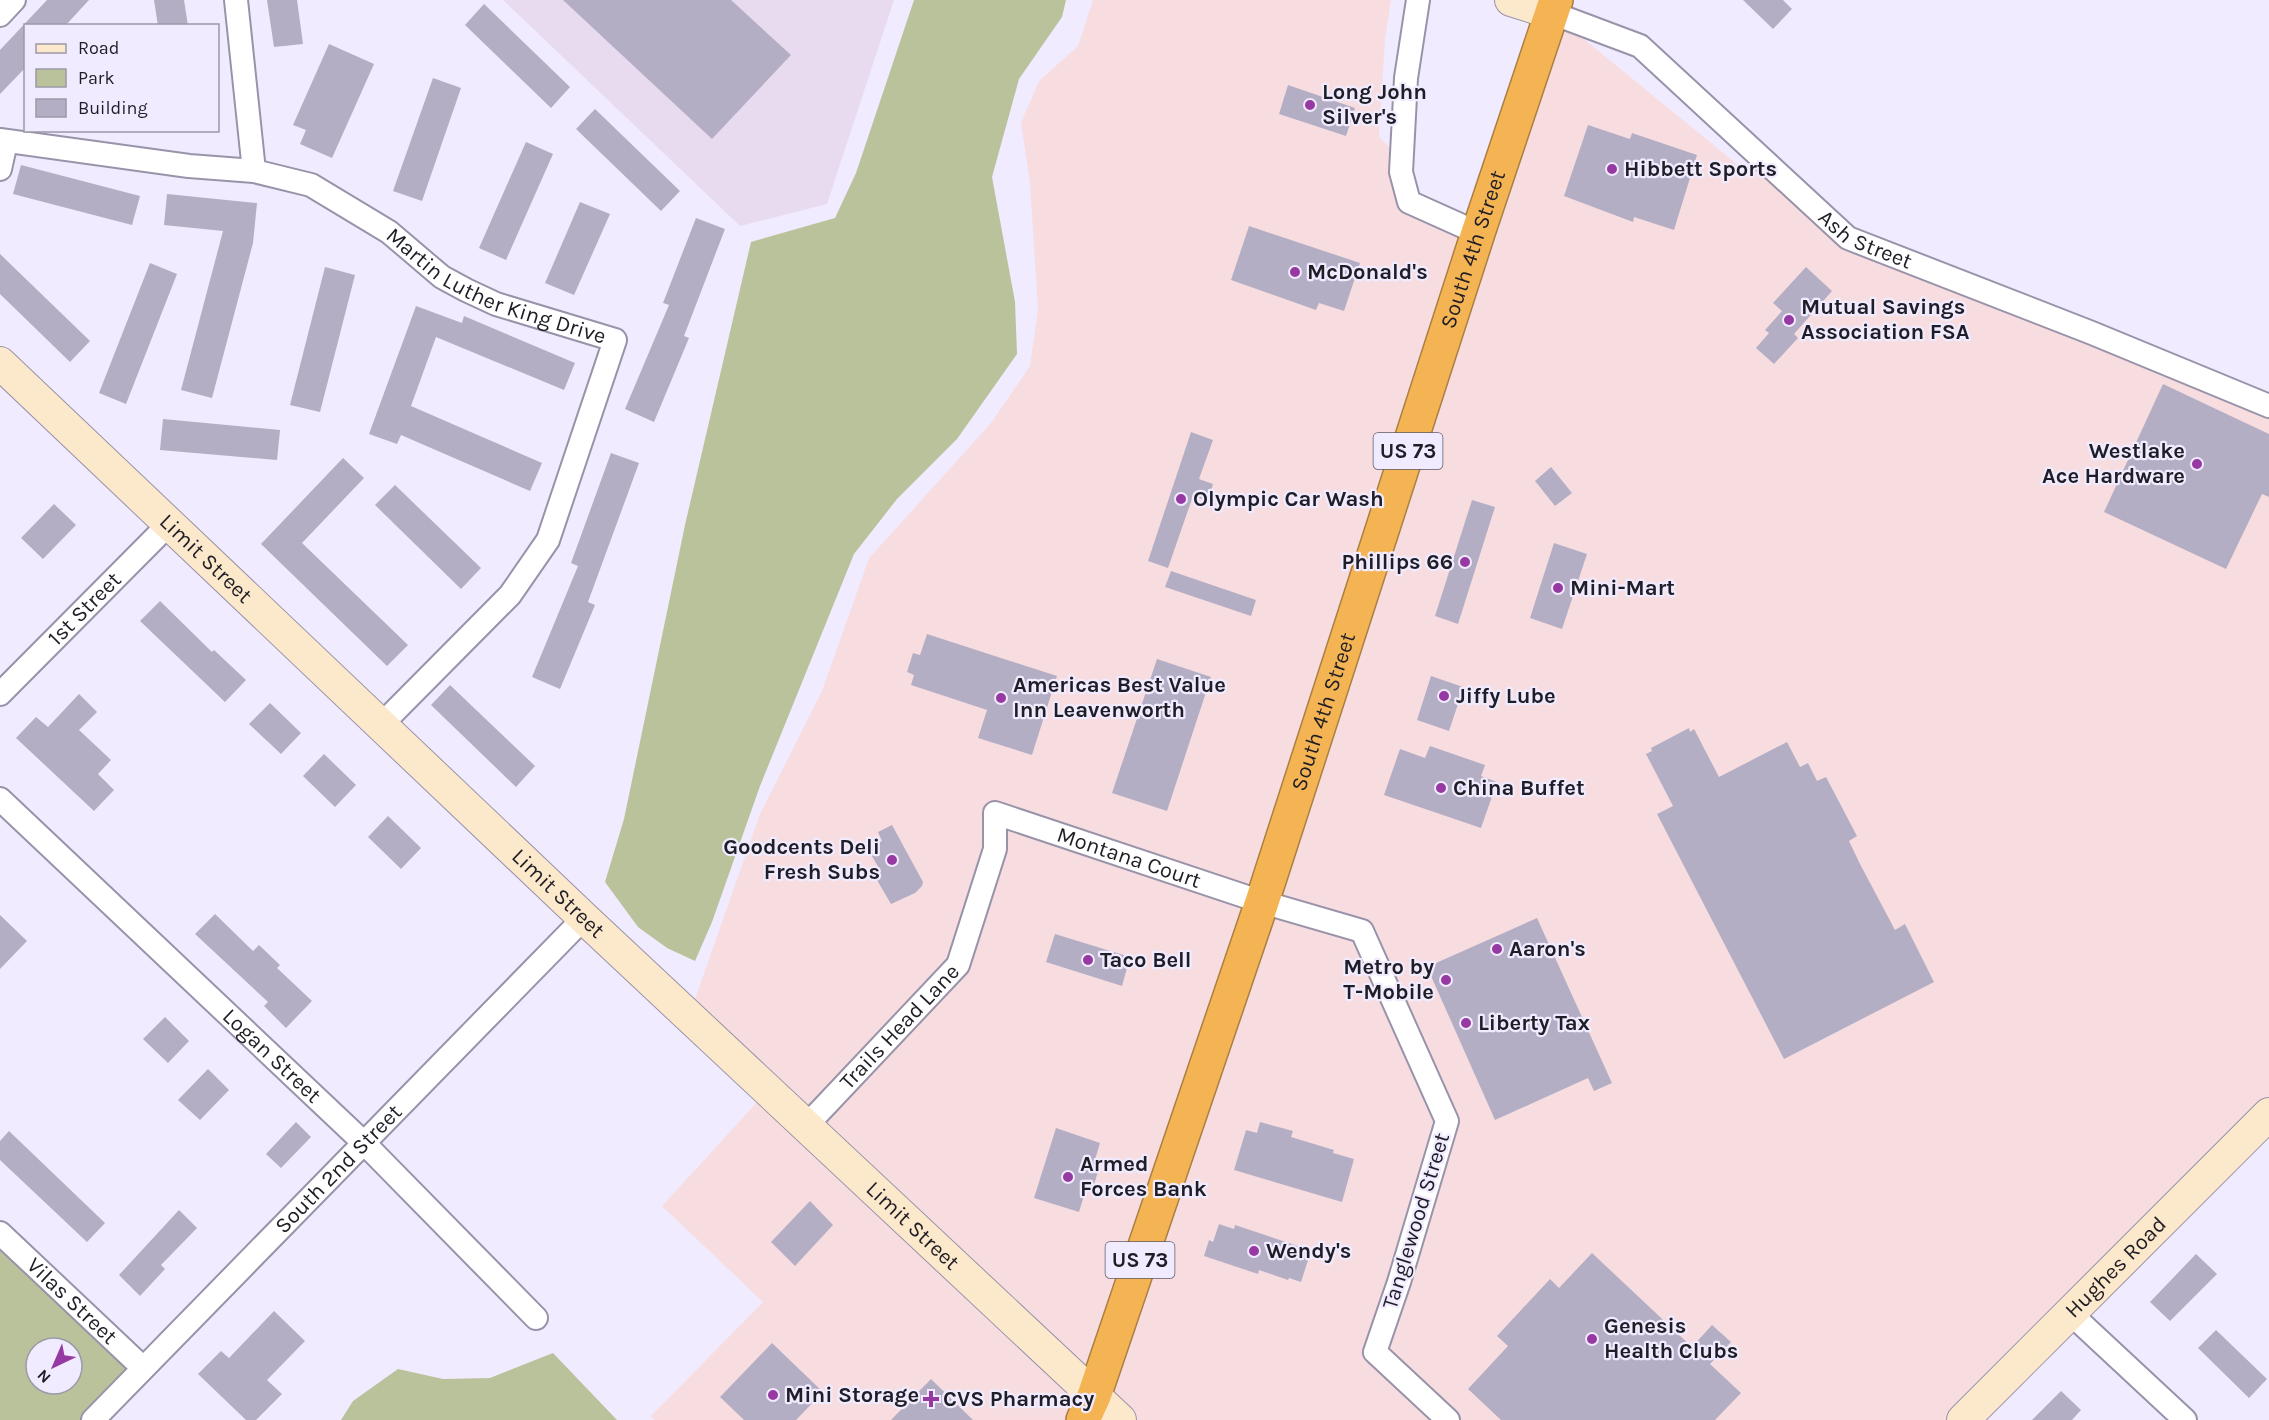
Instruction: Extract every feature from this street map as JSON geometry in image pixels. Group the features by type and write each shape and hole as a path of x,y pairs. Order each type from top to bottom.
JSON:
{"highway":[{"name":"South 4th Street","path":"1088,1408 1262,902 1478,233 1554,6"}],"street":[{"path":"0,15 14,0"},
{"path":"236,0 254,171"},
{"path":"1418,0 1406,78 1401,172 1403,182 1409,202 1478,233"},
{"name":"Ash Street","path":"1511,0 1554,6 1641,46 1848,238 2092,333 2269,406"},
{"path":"0,169 3,141"},
{"name":"Martin Luther King Drive","path":"3,141 189,166 254,171 311,185 389,232 442,277 466,290 496,304 615,340 548,540 510,595 381,725"},
{"name":"Limit Street","path":"0,363 584,918 807,1125 1088,1408 1120,1420"},
{"name":"1st Street","path":"0,693 55,641 169,524"},
{"name":"Logan Street","path":"0,799 364,1143 536,1318"},
{"name":"Montana Court","path":"995,813 1262,902"},
{"name":"Trails Head Lane","path":"807,1125 958,965 995,849 995,813"},
{"name":"Tanglewood Street","path":"1262,902 1362,931 1447,1121 1399,1282 1375,1352 1448,1420"},
{"name":"South 2nd Street","path":"93,1420 584,918"},
{"name":"Hughes Road","path":"1963,1420 2269,1114"},
{"name":"Vilas Street","path":"0,1233 143,1368"},
{"path":"2070,1313 2185,1420"}],"shaded area":[{"path":"503,0 894,0 827,204 740,226"},
{"path":"1093,0 1391,0 1385,39 1379,137 1401,158 1409,202 1478,233 1552,13 1738,165 1778,172 1848,238 2269,406 2269,1114 1963,1420 655,1420 651,1416 763,1302 662,1206 768,1090 689,1016 760,814 822,691 869,558 991,423 1030,366 1038,309 1030,184 1021,123 1039,81 1078,46"}],"green space":[{"path":"914,0 1066,0 1062,17 1019,79 992,177 1015,302 1017,354 957,439 897,499 854,554 760,786 712,922 695,961 667,948 638,927 605,882 624,819 685,525 751,242 835,218 856,173"},
{"path":"0,1233 143,1368 93,1420 0,1420"},
{"path":"553,1353 617,1420 341,1420 353,1401 398,1369 443,1379 490,1378"}],"building":[{"path":"47,0 89,0 67,24 24,24"},
{"path":"154,0 184,0 188,24 158,24"},
{"path":"267,0 297,0 303,44 274,47"},
{"path":"563,0 731,0 791,55 712,139"},
{"path":"1743,0 1783,0 1792,9 1773,29"},
{"path":"484,4 570,87 551,108 465,25"},
{"path":"24,24 24,69 0,94 0,50"},
{"path":"329,44 374,64 332,158 300,144 306,130 293,125"},
{"path":"433,78 461,88 422,201 393,191"},
{"path":"1288,85 1355,108 1346,136 1279,114"},
{"path":"595,109 680,191 661,211 576,129"},
{"name":"Hibbett Sports","path":"1588,125 1630,139 1632,133 1697,155 1674,230 1634,217 1633,222 1564,196"},
{"path":"526,142 553,154 506,260 479,248"},
{"path":"21,165 140,196 132,225 13,194"},
{"path":"167,194 257,203 253,243 212,398 181,390 223,231 164,225"},
{"path":"580,202 610,214 574,295 545,283"},
{"path":"696,218 725,229 684,336 689,338 654,422 625,409 669,305 663,303"},
{"name":"McDonald's","path":"1249,226 1360,263 1344,311 1319,303 1316,310 1231,280"},
{"path":"0,254 90,341 70,362 0,294"},
{"path":"150,263 177,274 126,404 99,393"},
{"path":"325,267 355,275 320,412 290,405"},
{"name":"Mutual Savings Association FSA","path":"1806,267 1832,291 1794,334 1798,338 1774,364 1756,348 1769,333 1765,330 1782,311 1773,303"},
{"path":"416,306 462,323 464,316 575,363 564,390 436,337 411,406 542,463 530,491 401,435 397,444 369,434"},
{"name":"Westlake Ace Hardware","path":"2163,384 2269,434 2269,497 2262,494 2226,569 2104,512"},
{"path":"163,419 280,430 277,460 160,450"},
{"name":"Olympic Car Wash","path":"1191,432 1213,440 1199,479 1213,484 1208,501 1193,496 1168,568 1148,561"},
{"path":"611,453 639,463 588,602 595,605 560,689 532,677 578,566 571,563"},
{"path":"343,458 364,478 302,543 408,645 387,666 261,544"},
{"path":"1551,467 1572,493 1555,506 1535,481"},
{"path":"395,485 481,568 461,589 375,505"},
{"name":"Phillips 66","path":"1472,500 1495,507 1458,624 1435,616"},
{"path":"54,504 76,525 43,559 21,538"},
{"name":"Mini-Mart","path":"1554,543 1587,554 1562,629 1530,618"},
{"path":"1171,571 1256,600 1251,616 1165,587"},
{"path":"160,601 212,652 214,650 246,680 225,702 140,621"},
{"name":"Americas Best Value Inn Leavenworth","path":"927,634 1057,676 1032,755 978,738 987,710 911,685 914,675 907,672 913,653 920,655"},
{"path":"1157,659 1211,677 1167,811 1112,793"},
{"name":"Jiffy Lube","path":"1431,676 1466,688 1449,731 1417,720"},
{"path":"450,685 535,766 516,787 431,705"},
{"path":"79,694 97,712 79,730 111,760 98,774 114,790 94,811 16,738 36,717 48,727"},
{"path":"270,703 301,733 281,754 249,724"},
{"path":"1689,728 1690,732 1694,729 1719,777 1787,742 1800,767 1808,763 1817,781 1826,777 1857,836 1849,841 1860,864 1895,930 1905,924 1934,982 1784,1059 1657,814 1673,806 1646,754 1652,751 1651,748"},
{"name":"China Buffet","path":"1430,746 1485,765 1481,776 1497,782 1481,828 1384,795 1400,749 1425,758"},
{"path":"324,754 356,785 335,807 303,776"},
{"path":"388,816 421,848 401,869 368,837"},
{"name":"Goodcents Deli Fresh Subs","path":"892,825 923,882 915,893 891,904 874,875 881,872 868,849 882,841 878,832"},
{"path":"215,914 253,951 259,945 280,965 277,968 312,1001 286,1028 264,1006 268,1002 195,934"},
{"path":"0,915 27,941 0,969"},
{"path":"1537,918 1612,1083 1594,1091 1588,1078 1495,1120 1427,967"},
{"name":"Taco Bell","path":"1055,934 1130,957 1122,986 1046,962"},
{"path":"165,1017 189,1041 168,1063 143,1039"},
{"path":"208,1069 229,1090 200,1120 178,1100"},
{"path":"296,1122 311,1137 281,1168 266,1154"},
{"path":"1260,1122 1293,1131 1291,1137 1334,1150 1333,1153 1354,1159 1342,1202 1234,1170 1246,1130 1257,1133"},
{"name":"Armed Forces Bank","path":"1056,1128 1100,1143 1094,1163 1100,1165 1092,1191 1086,1189 1079,1212 1034,1198"},
{"path":"9,1131 105,1223 87,1242 0,1160 0,1141"},
{"path":"810,1201 833,1225 795,1266 771,1242"},
{"path":"179,1210 197,1228 161,1265 165,1269 140,1296 119,1275"},
{"name":"Wendy's","path":"1219,1224 1234,1229 1235,1225 1298,1246 1297,1249 1310,1254 1301,1282 1259,1270 1258,1274 1204,1256 1209,1240 1213,1242"},
{"name":"Genesis Health Clubs","path":"1592,1253 1692,1347 1712,1325 1731,1342 1710,1364 1741,1393 1715,1420 1501,1420 1468,1389 1508,1346 1497,1336 1550,1279 1559,1288"},
{"path":"2196,1254 2217,1274 2170,1321 2150,1302"},
{"path":"274,1311 305,1341 267,1380 282,1394 256,1420 246,1420 198,1374 221,1351 229,1358"},
{"path":"2216,1330 2267,1379 2249,1398 2198,1348"},
{"path":"772,1343 823,1392 796,1420 744,1420 720,1397"},
{"name":"CVS Pharmacy","path":"931,1379 973,1420 891,1420"},
{"path":"2061,1391 2081,1410 2072,1420 2032,1420"}],"place":[{"name":"Long John Silver's","path":"1310,105"},
{"name":"Hibbett Sports","path":"1612,169"},
{"name":"McDonald's","path":"1295,272"},
{"name":"Mutual Savings Association FSA","path":"1789,320"},
{"name":"Westlake Ace Hardware","path":"2197,464"},
{"name":"Olympic Car Wash","path":"1181,499"},
{"name":"Phillips 66","path":"1465,562"},
{"name":"Mini-Mart","path":"1558,588"},
{"name":"Jiffy Lube","path":"1444,696"},
{"name":"Americas Best Value Inn Leavenworth","path":"1001,698"},
{"name":"China Buffet","path":"1441,788"},
{"name":"Goodcents Deli Fresh Subs","path":"892,860"},
{"name":"Aaron's","path":"1497,949"},
{"name":"Taco Bell","path":"1088,960"},
{"name":"Metro by T-Mobile","path":"1446,980"},
{"name":"Liberty Tax","path":"1466,1023"},
{"name":"Armed Forces Bank","path":"1068,1177"},
{"name":"Wendy's","path":"1254,1251"},
{"name":"Genesis Health Clubs","path":"1592,1339"},
{"name":"Mini Storage","path":"773,1395"},
{"name":"CVS Pharmacy","path":"931,1399"}]}
